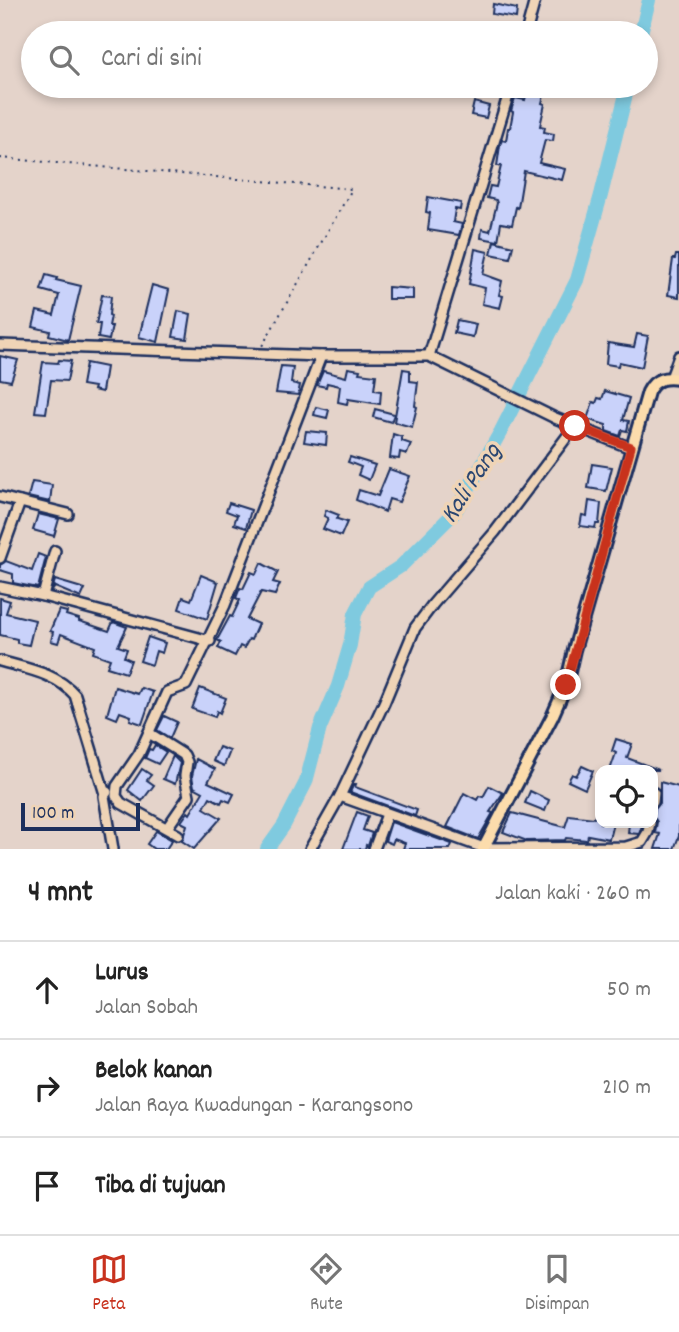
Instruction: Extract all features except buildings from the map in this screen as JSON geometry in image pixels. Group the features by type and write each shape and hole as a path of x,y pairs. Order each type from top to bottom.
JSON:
{"main road":[{"path":"484,848 566,685 631,447 651,386 659,380 675,378"}],"street":[{"path":"530,21 536,0"},
{"path":"429,356 508,98"},
{"path":"0,345 321,356 429,356 555,418 631,447"},
{"path":"178,835 126,807 118,799 116,791 149,733 167,692 189,682 210,641 297,424 321,356"},
{"path":"675,378 679,356"},
{"path":"310,849 340,796 384,703 415,628 495,532 575,426"},
{"path":"0,497 68,514"},
{"path":"1,553 20,502"},
{"path":"43,596 55,551"},
{"path":"0,587 210,641"},
{"path":"0,661 48,675 65,683 75,695 105,794 113,849"},
{"path":"149,733 184,755 187,762 185,776 189,796 167,828"},
{"path":"105,794 116,791"},
{"path":"340,796 484,848 626,847 642,842 649,828"},
{"path":"374,849 387,814"}],"path":[{"path":"0,158 352,189 258,354"}],"waterway":[{"name":"Kali Pang","path":"644,21 649,0"},
{"name":"Kali Pang","path":"267,849 284,825 306,782 320,728 338,686 350,645 355,614 369,587 401,566 455,512 501,431 577,280 625,98"}],"route":[{"path":"566,685 631,447 575,426"}]}
